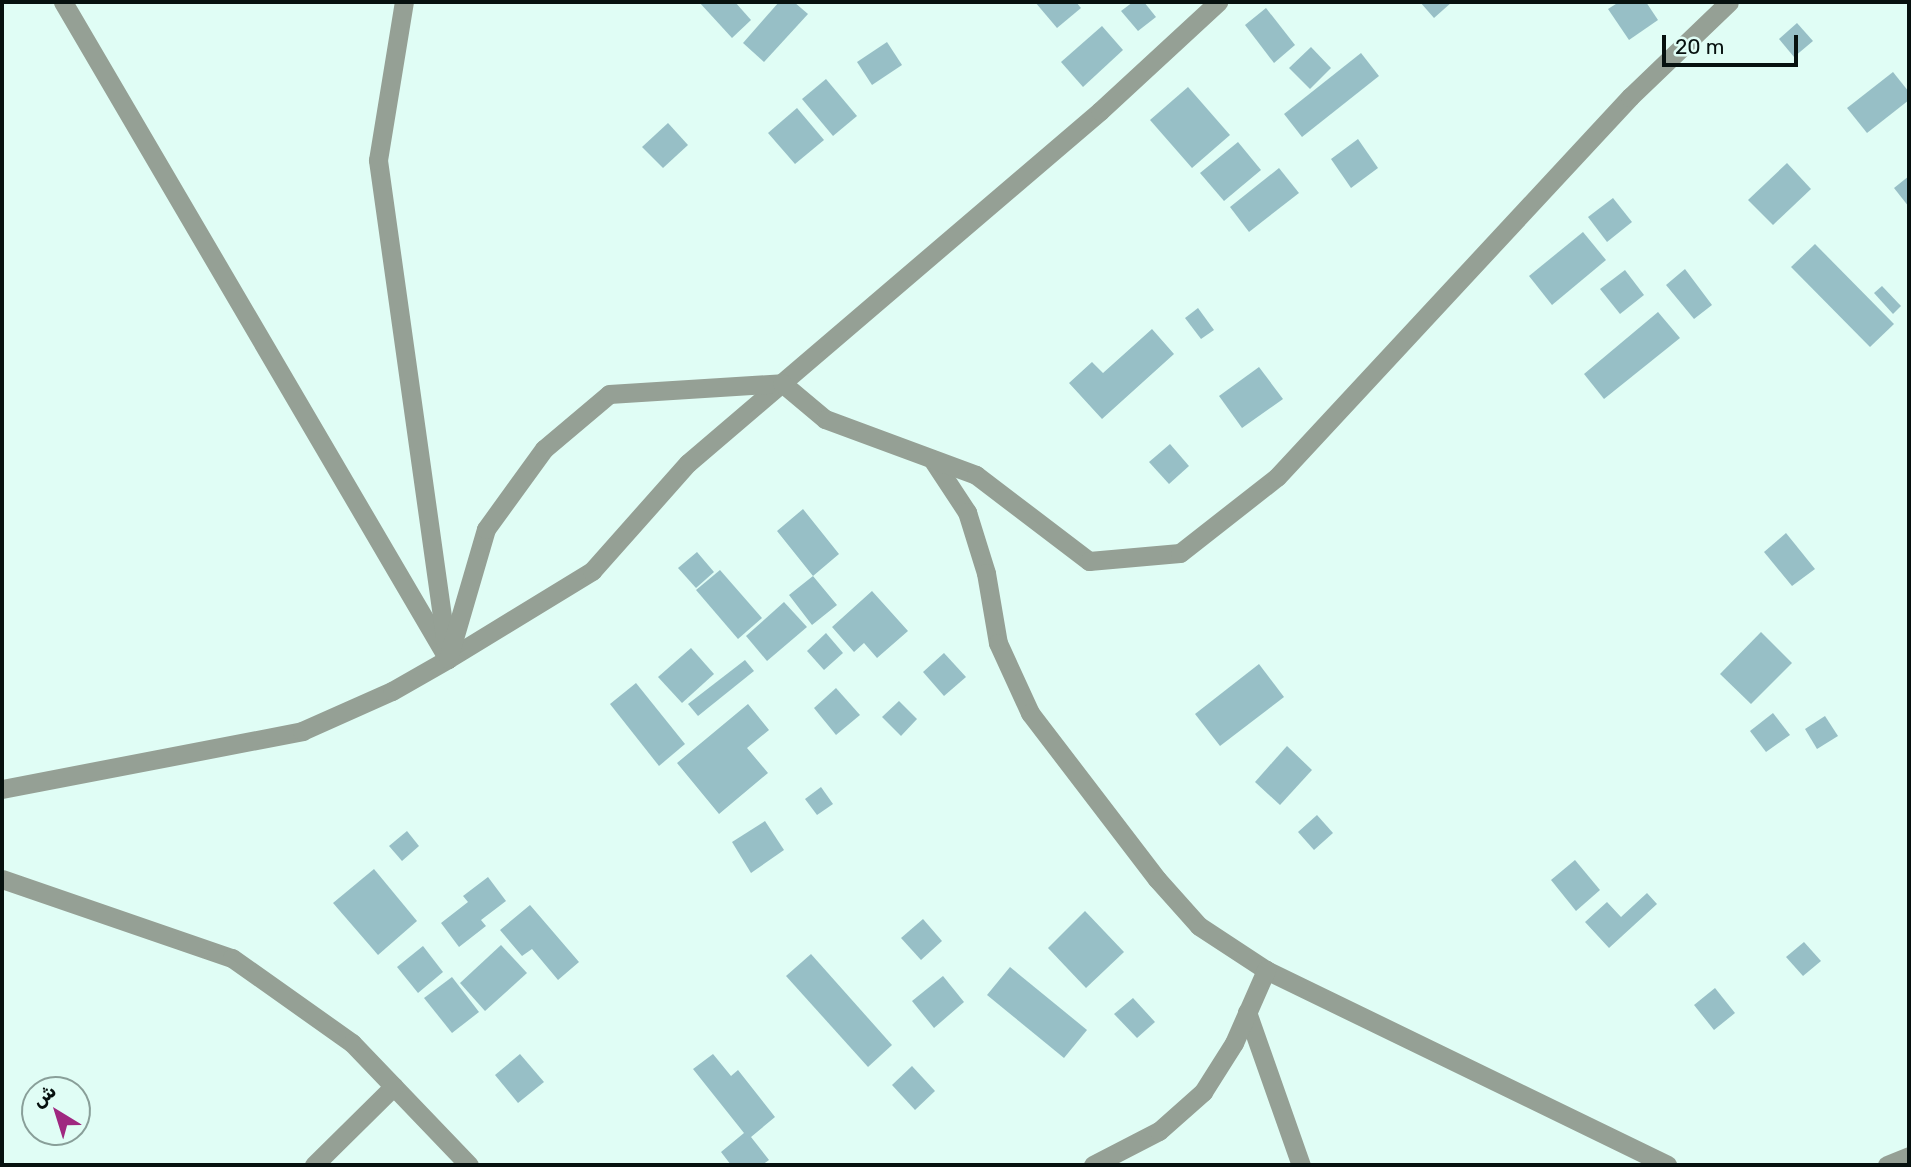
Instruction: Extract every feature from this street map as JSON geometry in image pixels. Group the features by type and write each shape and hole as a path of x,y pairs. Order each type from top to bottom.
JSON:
{"street":[{"path":"63,2 449,659"},
{"path":"404,2 378,160 449,659"},
{"path":"2,789 302,731 392,691 592,571 688,463 1100,111 1219,2"},
{"path":"449,659 486,529 544,449 609,394 782,383 825,419 976,475 1089,561 1180,552 1276,477 1630,97 1729,2"},
{"path":"931,458 967,512 986,573 998,643 1030,713 1177,903 1231,950 1266,970 1667,1165"},
{"path":"2,879 232,958 352,1043 469,1165"},
{"path":"1093,1165 1159,1131 1183,1113 1220,1069 1266,970"},
{"path":"1247,1012 1301,1165"},
{"path":"314,1165 394,1086"},
{"path":"1887,1165 1909,1156"}],"building":[{"path":"699,2 735,2 751,20 732,38"},
{"path":"779,2 794,2 808,14 764,62 743,43"},
{"path":"1035,2 1076,2 1081,8 1057,28"},
{"path":"1133,2 1144,2 1156,17 1138,31 1121,11"},
{"path":"1420,2 1452,2 1434,18"},
{"path":"1619,2 1646,2 1658,20 1629,40 1608,9"},
{"path":"1266,8 1295,45 1274,63 1245,25"},
{"path":"1797,23 1813,41 1794,57 1779,39"},
{"path":"1102,26 1123,50 1083,87 1061,62"},
{"path":"887,42 902,65 872,85 857,62"},
{"path":"1311,47 1331,68 1310,89 1289,68"},
{"path":"1361,53 1379,76 1302,137 1284,114"},
{"path":"1893,72 1909,92 1909,100 1867,133 1847,108"},
{"path":"826,79 857,116 833,136 802,99"},
{"path":"1188,87 1230,135 1192,168 1150,120"},
{"path":"797,108 824,140 795,164 768,133"},
{"path":"668,123 688,145 663,168 642,147"},
{"path":"1358,139 1378,168 1351,188 1331,159"},
{"path":"1238,142 1261,170 1224,201 1200,173"},
{"path":"1787,163 1811,189 1773,225 1748,200"},
{"path":"1279,168 1299,193 1249,232 1230,207"},
{"path":"1909,176 1909,207 1894,188"},
{"path":"1613,198 1632,222 1607,242 1588,217"},
{"path":"1583,232 1606,260 1552,305 1529,276"},
{"path":"1815,244 1894,324 1870,347 1791,267"},
{"path":"1685,269 1712,305 1694,319 1666,285"},
{"path":"1625,270 1644,295 1620,314 1600,289"},
{"path":"1882,286 1901,306 1893,314 1874,293"},
{"path":"1198,308 1214,330 1201,339 1185,318"},
{"path":"1658,312 1680,338 1604,399 1584,374"},
{"path":"1152,329 1174,354 1102,419 1069,383 1092,362 1103,373"},
{"path":"1259,367 1283,399 1242,428 1219,396"},
{"path":"1170,444 1189,466 1169,484 1149,462"},
{"path":"803,509 839,554 813,576 777,531"},
{"path":"1786,533 1815,569 1792,586 1764,552"},
{"path":"697,552 714,572 696,588 678,568"},
{"path":"720,570 762,618 738,639 696,590"},
{"path":"813,576 837,605 812,625 789,595"},
{"path":"872,591 908,631 877,658 864,643 854,652 832,627"},
{"path":"784,602 807,627 767,661 746,636"},
{"path":"1761,632 1792,663 1751,704 1720,674"},
{"path":"826,633 843,653 824,670 807,651"},
{"path":"691,648 714,674 682,703 658,677"},
{"path":"944,653 966,677 944,696 923,672"},
{"path":"745,660 754,671 698,716 688,704"},
{"path":"1259,664 1284,697 1220,746 1195,714"},
{"path":"636,683 685,744 659,766 610,704"},
{"path":"836,688 860,715 836,735 814,708"},
{"path":"899,701 917,719 901,736 882,717"},
{"path":"748,704 769,730 747,748 768,773 719,814 677,763"},
{"path":"1773,713 1790,735 1766,752 1750,731"},
{"path":"1825,716 1838,736 1817,749 1805,729"},
{"path":"1287,746 1312,770 1280,805 1255,782"},
{"path":"821,787 833,804 817,815 805,799"},
{"path":"1317,815 1333,833 1314,850 1298,832"},
{"path":"765,821 784,850 751,873 732,842"},
{"path":"407,831 419,846 402,861 389,846"},
{"path":"1575,860 1600,890 1576,911 1551,880"},
{"path":"374,869 417,921 378,955 333,903"},
{"path":"488,877 506,901 481,920 486,926 459,947 441,923 468,902 463,896"},
{"path":"1647,893 1657,904 1609,948 1585,922 1607,902 1621,917"},
{"path":"530,905 579,962 558,980 532,949 522,956 500,930"},
{"path":"1085,911 1124,952 1086,988 1048,948"},
{"path":"923,919 942,941 921,960 901,938"},
{"path":"1804,942 1821,961 1803,976 1786,957"},
{"path":"501,945 527,973 485,1011 460,983"},
{"path":"423,946 443,972 418,993 397,967"},
{"path":"811,954 892,1045 868,1067 786,976"},
{"path":"1010,967 1087,1030 1064,1058 987,995"},
{"path":"943,976 964,1002 934,1028 912,1001"},
{"path":"452,977 479,1012 452,1033 424,998"},
{"path":"1715,988 1735,1013 1714,1030 1694,1005"},
{"path":"1133,998 1155,1022 1137,1038 1114,1014"},
{"path":"520,1054 544,1082 518,1103 495,1075"},
{"path":"713,1054 731,1076 738,1070 775,1117 751,1137 769,1160 762,1165 731,1165 721,1152 744,1133 693,1069"},
{"path":"912,1066 935,1091 915,1110 892,1085"}]}
